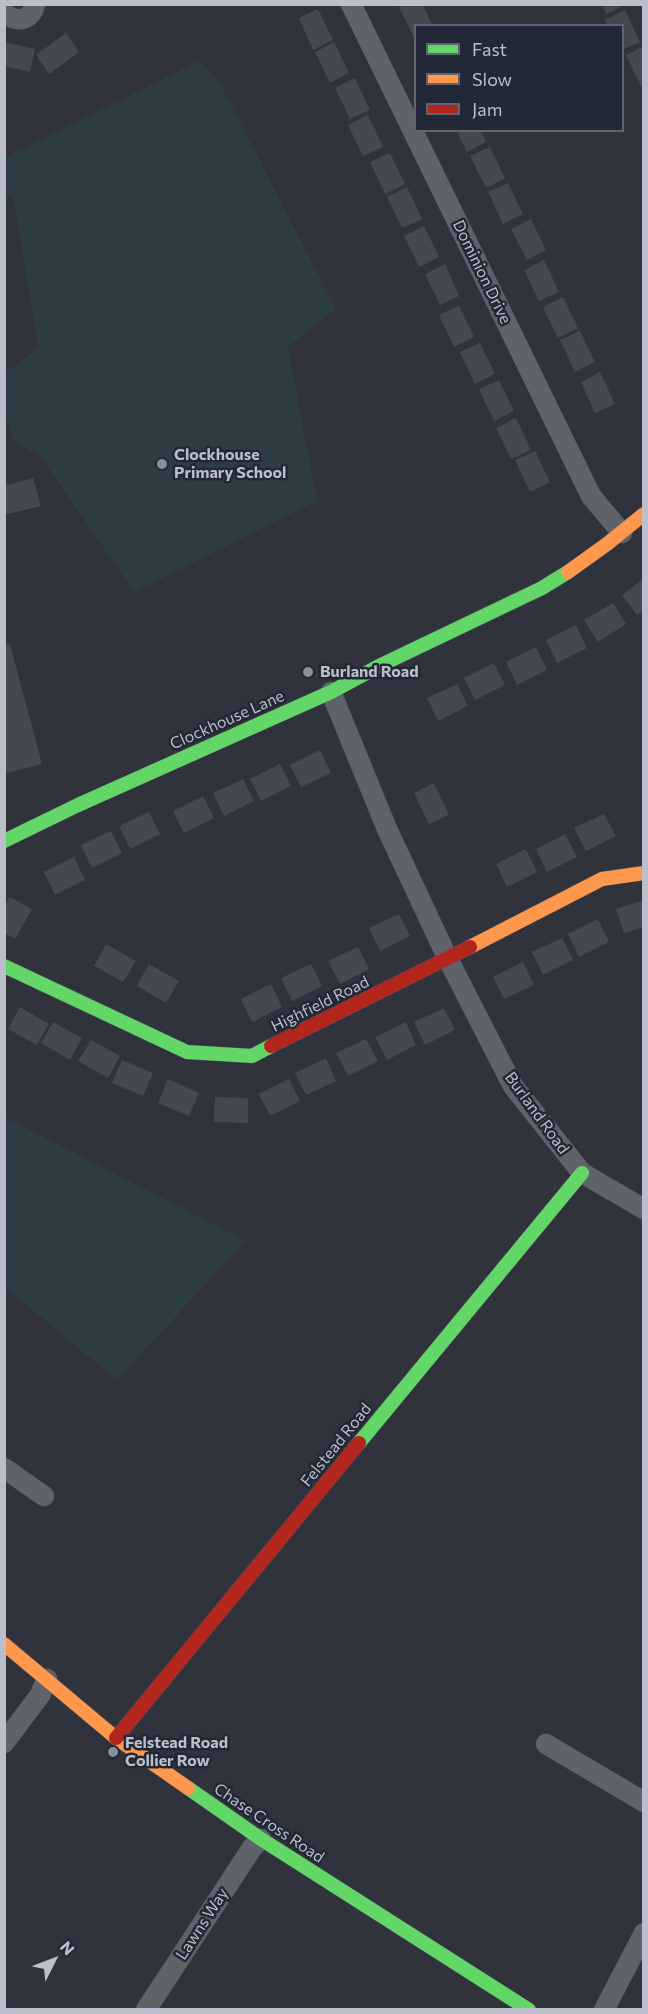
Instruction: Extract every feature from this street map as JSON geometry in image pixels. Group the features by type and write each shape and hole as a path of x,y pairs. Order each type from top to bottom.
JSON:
{"street":[{"path":"4,12 13,19 23,19 32,13 35,4"},
{"name":"Dominion Drive","path":"351,4 591,496 622,533"},
{"name":"Clockhouse Lane","path":"4,841 78,805 331,692 381,664 542,588 567,573 644,514"},
{"name":"Burland Road","path":"331,692 387,828 448,959 513,1086 582,1173 644,1209"},
{"name":"Highfield Road","path":"4,966 188,1052 252,1056 448,959 602,879 644,873"},
{"name":"Felstead Road","path":"116,1738 582,1173"},
{"path":"7,1475 44,1496"},
{"name":"Chase Cross Road","path":"4,1644 116,1738 261,1839 529,2010"},
{"path":"4,1743 40,1695 47,1679"},
{"path":"546,1744 644,1802"},
{"name":"Lawns Way","path":"146,2010 252,1848 261,1839"},
{"path":"604,2010 644,1933"}],"shaded area":[{"name":"Clockhouse Primary School","path":"199,61 219,81 336,309 288,347 317,501 134,592 41,457 14,441 5,414 5,373 38,348 13,196 5,197 5,157"},
{"path":"5,1117 246,1241 117,1380 7,1289 5,1292"}],"building":[{"path":"405,4 422,4 432,24 414,24 414,37 399,7"},
{"path":"602,4 626,4 606,14"},
{"path":"318,9 333,40 313,50 299,18"},
{"path":"625,10 640,42 624,49 624,24 607,24 605,20"},
{"path":"66,33 79,52 49,74 36,55"},
{"path":"4,42 35,49 30,72 4,66"},
{"path":"334,42 349,73 330,83 315,52"},
{"path":"644,46 644,85 641,86 626,55"},
{"path":"355,78 370,110 350,119 335,88"},
{"path":"368,115 383,147 363,156 348,125"},
{"path":"457,132 482,132 486,142 467,152"},
{"path":"490,147 505,178 486,188 470,156"},
{"path":"390,153 405,184 385,194 370,162"},
{"path":"508,183 523,214 503,224 488,192"},
{"path":"407,187 422,219 402,228 387,197"},
{"path":"531,219 546,250 527,260 511,229"},
{"path":"424,226 439,257 419,267 404,236"},
{"path":"544,260 559,292 539,301 524,270"},
{"path":"445,264 459,296 440,305 425,274"},
{"path":"563,297 578,328 558,338 543,307"},
{"path":"459,306 474,337 454,347 439,315"},
{"path":"580,331 595,362 575,372 560,340"},
{"path":"480,343 495,374 475,384 460,352"},
{"path":"600,372 615,404 595,413 581,382"},
{"path":"499,380 514,411 494,421 479,389"},
{"path":"516,418 531,450 511,459 496,428"},
{"path":"535,451 550,482 530,492 515,460"},
{"path":"33,478 41,506 4,515 4,479 7,485"},
{"path":"644,578 644,610 637,615 622,595"},
{"path":"613,603 626,624 598,642 584,620"},
{"path":"576,625 587,648 557,663 546,640"},
{"path":"10,644 42,764 7,773 4,768 4,645"},
{"path":"536,647 547,670 517,685 506,662"},
{"path":"494,663 505,685 475,700 464,678"},
{"path":"457,684 468,706 438,721 427,698"},
{"path":"320,750 331,773 301,787 290,765"},
{"path":"280,764 291,786 261,801 250,779"},
{"path":"243,779 254,801 224,816 213,793"},
{"path":"434,783 449,815 429,824 414,793"},
{"path":"203,796 214,818 184,833 173,811"},
{"path":"149,812 160,834 130,849 119,826"},
{"path":"604,814 616,836 586,851 574,828"},
{"path":"111,831 122,853 92,868 81,845"},
{"path":"565,834 577,857 547,872 536,849"},
{"path":"526,849 537,872 507,887 496,864"},
{"path":"74,857 85,880 55,895 44,872"},
{"path":"10,897 32,909 15,939 4,933 4,906"},
{"path":"644,900 644,927 624,933 616,909"},
{"path":"399,914 410,936 380,951 369,928"},
{"path":"598,919 609,942 579,957 568,934"},
{"path":"562,938 573,960 543,975 532,952"},
{"path":"106,944 136,961 123,982 94,966"},
{"path":"358,947 369,969 340,984 328,961"},
{"path":"523,962 534,985 504,999 493,977"},
{"path":"149,964 179,981 166,1003 137,986"},
{"path":"311,964 322,986 292,1001 281,978"},
{"path":"271,984 282,1007 252,1022 241,999"},
{"path":"20,1007 49,1024 37,1045 8,1029"},
{"path":"444,1008 455,1030 425,1045 414,1022"},
{"path":"53,1022 82,1038 70,1060 41,1043"},
{"path":"406,1022 416,1045 387,1060 375,1037"},
{"path":"366,1039 378,1061 348,1076 336,1053"},
{"path":"91,1040 120,1056 108,1078 78,1061"},
{"path":"326,1058 336,1081 306,1095 295,1073"},
{"path":"122,1060 153,1073 143,1096 112,1083"},
{"path":"168,1079 199,1093 189,1116 158,1103"},
{"path":"289,1079 300,1101 270,1116 259,1094"},
{"path":"215,1097 248,1098 248,1123 214,1122"}],"traffic: fast":[{"path":"4,841 78,805 331,692 381,665 542,588 568,572"},
{"path":"4,966 187,1052 252,1056 271,1046"},
{"path":"359,1443 582,1173"},
{"path":"188,1788 261,1839 529,2010"}],"traffic: slow":[{"path":"568,572 644,514"},
{"path":"470,947 602,879 644,873"},
{"path":"4,1644 116,1738 188,1788"}],"traffic: jam":[{"path":"271,1046 470,947"},
{"path":"116,1738 359,1443"}],"place":[{"name":"Clockhouse Primary School","path":"162,464"},
{"name":"Burland Road","path":"308,672"},
{"name":"Felstead Road Collier Row","path":"113,1752"}]}
